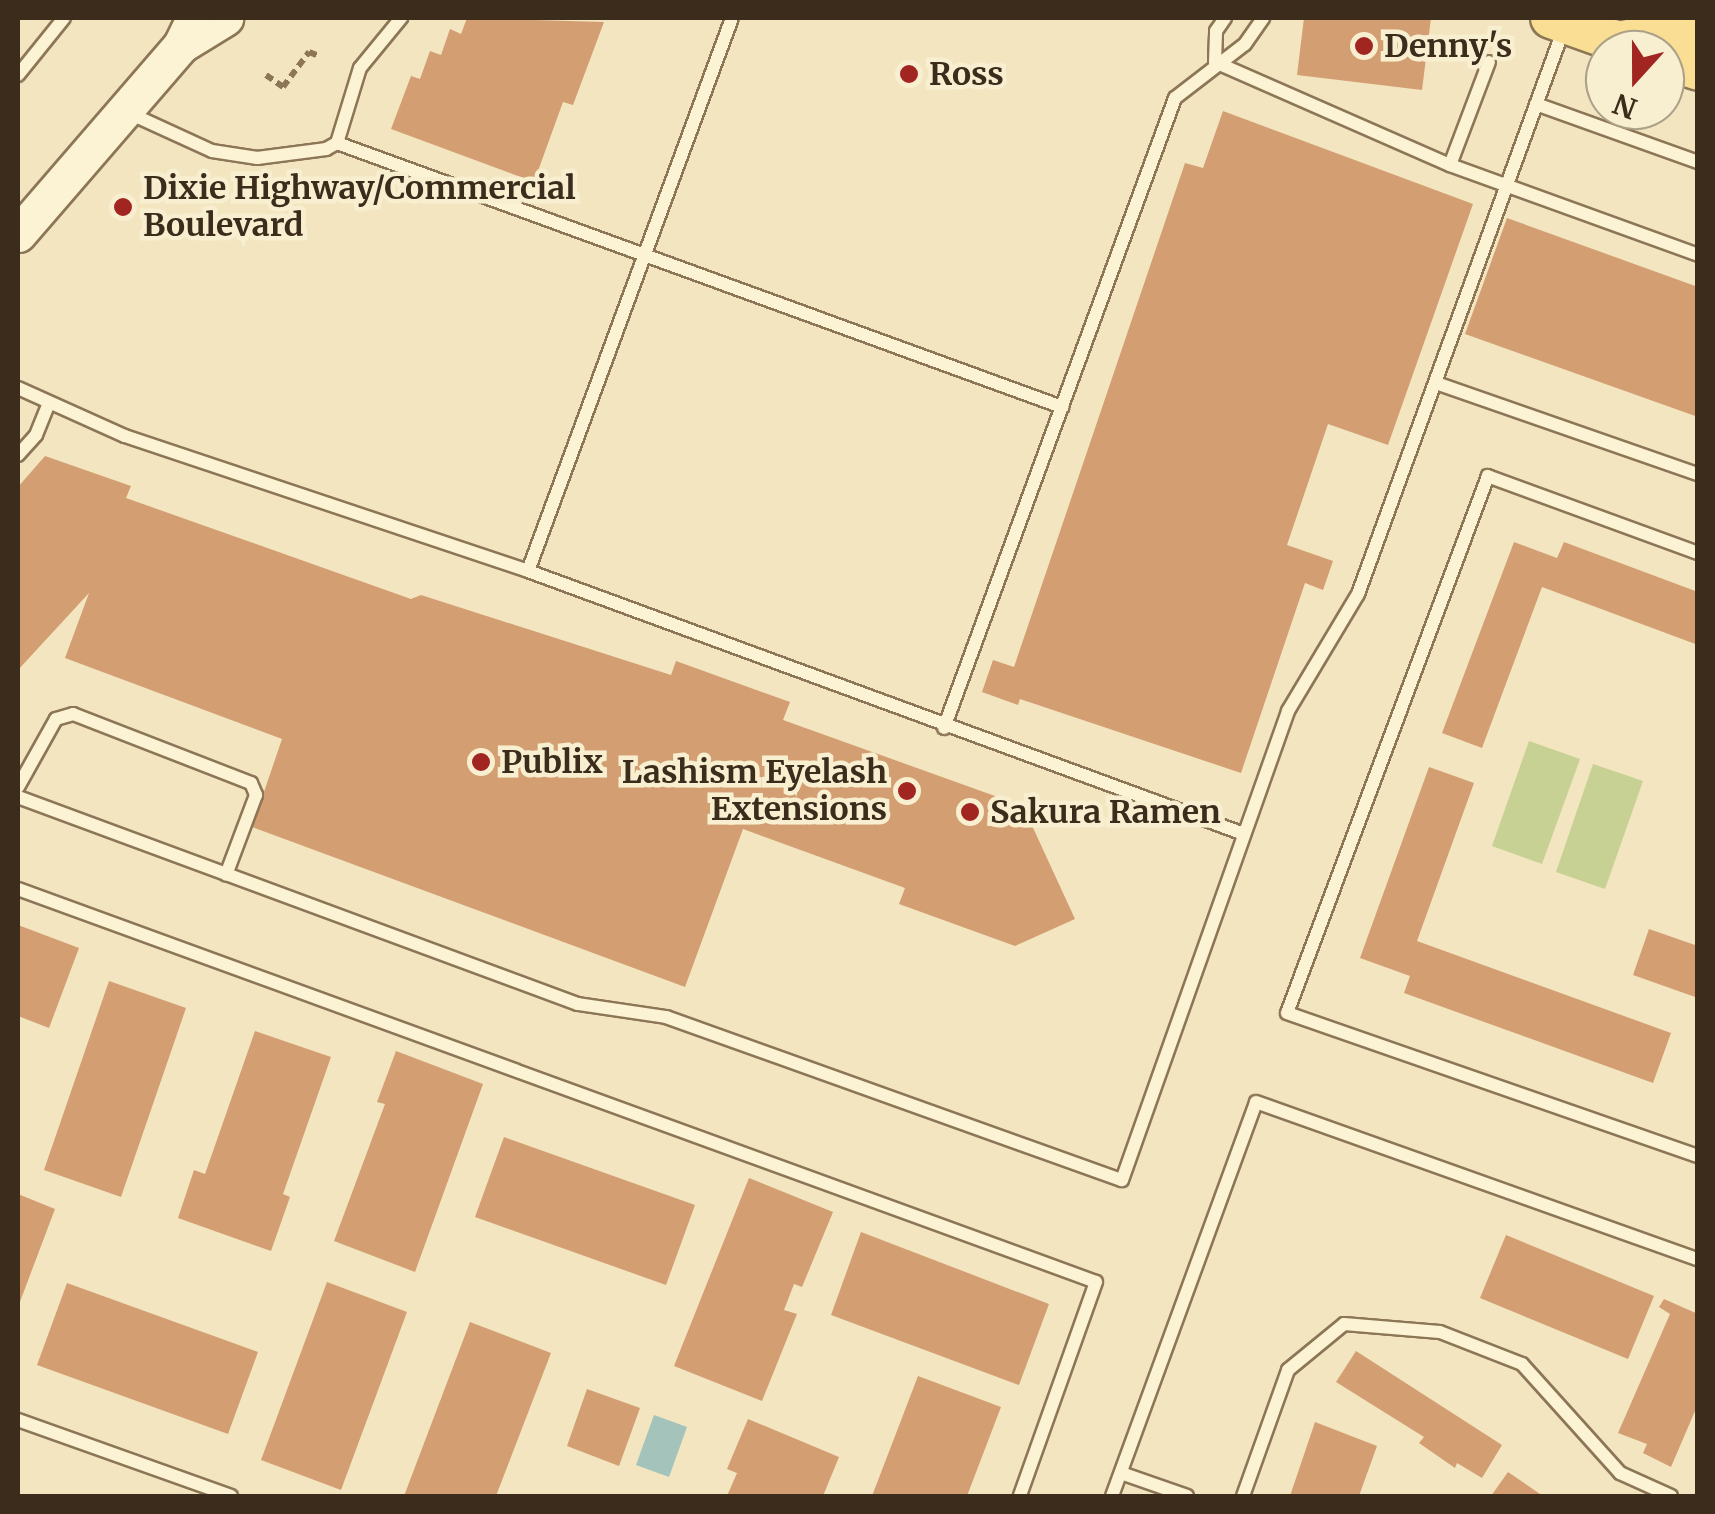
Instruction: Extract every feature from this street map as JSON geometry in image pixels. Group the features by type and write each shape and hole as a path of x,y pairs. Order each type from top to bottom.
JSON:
{"main road":[{"path":"18,234 125,112 188,32 225,18"},
{"path":"1558,20 1586,30"}],"lane":[{"path":"18,75 64,18"},
{"path":"336,143 355,78 401,18"},
{"path":"528,571 732,18"},
{"path":"1215,62 1216,31 1225,18"},
{"path":"944,728 1175,98 1215,62 1245,44 1263,18"},
{"path":"18,797 578,1004 666,1018 1122,1180 1288,711 1358,594 1536,104 1558,20"},
{"path":"1215,62 1450,166 1698,254"},
{"path":"1450,166 1488,62"},
{"path":"1536,104 1698,162"},
{"path":"125,112 212,152 257,158 336,143 1062,407"},
{"path":"1436,383 1698,474"},
{"path":"18,388 48,406 528,571 944,728 1244,834"},
{"path":"18,456 36,436 48,406"},
{"path":"1698,553 1488,476 1287,1014 1698,1156"},
{"path":"18,788 56,719 73,714 251,783 256,795 226,875"},
{"path":"18,889 1096,1282 1020,1496"},
{"path":"1112,1496 1256,1102 1698,1259"},
{"path":"1243,1496 1288,1370 1344,1324 1440,1332 1522,1364 1620,1473 1671,1496"},
{"path":"18,1420 231,1496"},
{"path":"1121,1473 1187,1496"}],"path":[{"path":"266,75 283,87 308,52 319,56"}],"green space":[{"path":"1529,741 1580,759 1542,864 1492,846"},
{"path":"1593,764 1643,781 1605,889 1556,872"}],"water":[{"path":"654,1415 687,1427 669,1477 636,1465"}],"building":[{"path":"467,18 604,22 573,105 563,102 534,182 391,129 411,76 420,79 430,51 441,55 450,29 461,34"},
{"name":"Denny's","path":"1304,18 1431,18 1422,90 1297,75"},
{"path":"1223,111 1473,204 1388,445 1328,424 1287,545 1333,561 1323,590 1305,583 1241,773 1020,699 1018,705 982,692 993,660 1014,667 1185,163 1203,168"},
{"path":"1507,218 1698,287 1698,417 1465,334"},
{"path":"45,456 131,486 126,498 411,599 421,595 671,675 676,661 790,702 783,720 1023,806 1075,919 1015,946 899,904 905,888 743,829 685,987 252,827 282,739 65,658 89,593 18,670 18,487"},
{"path":"1514,542 1557,558 1564,542 1698,592 1698,645 1542,587 1482,748 1442,733"},
{"path":"1429,767 1474,783 1417,941 1671,1033 1653,1083 1404,993 1410,976 1360,958"},
{"path":"18,925 79,948 49,1028 18,1016"},
{"path":"1649,929 1698,946 1698,998 1633,975"},
{"path":"109,981 186,1008 121,1197 44,1170"},
{"path":"255,1031 331,1057 283,1194 290,1197 271,1251 178,1218 194,1170 205,1174"},
{"path":"396,1051 483,1084 415,1272 334,1241 385,1104 377,1102"},
{"path":"504,1137 695,1205 666,1285 475,1217"},
{"path":"749,1178 833,1212 802,1287 794,1284 784,1310 797,1314 762,1401 674,1366"},
{"path":"18,1194 55,1209 18,1307"},
{"path":"861,1232 1049,1304 1019,1385 831,1315"},
{"path":"1506,1235 1654,1296 1628,1359 1480,1298"},
{"path":"327,1282 407,1312 341,1490 261,1460"},
{"path":"67,1283 258,1352 228,1434 37,1365"},
{"path":"1664,1299 1698,1314 1698,1404 1671,1467 1643,1453 1647,1444 1618,1433 1670,1314 1659,1307"},
{"path":"470,1322 551,1353 496,1496 404,1496"},
{"path":"1356,1351 1502,1445 1482,1478 1457,1463 1455,1468 1419,1443 1424,1437 1336,1382"},
{"path":"918,1376 1001,1407 967,1496 872,1496"},
{"path":"587,1389 640,1408 619,1466 567,1446"},
{"path":"748,1419 839,1457 823,1496 727,1496 737,1473 727,1469"},
{"path":"1315,1422 1377,1446 1359,1496 1290,1496"},
{"path":"1508,1472 1543,1496 1491,1496"}],"place":[{"name":"Denny's","path":"1364,46"},
{"name":"Ross","path":"909,74"},
{"name":"Dixie Highway/Commercial Boulevard","path":"123,207"},
{"name":"Publix","path":"481,762"},
{"name":"Lashism Eyelash Extensions","path":"907,791"},
{"name":"Sakura Ramen","path":"970,812"}]}
